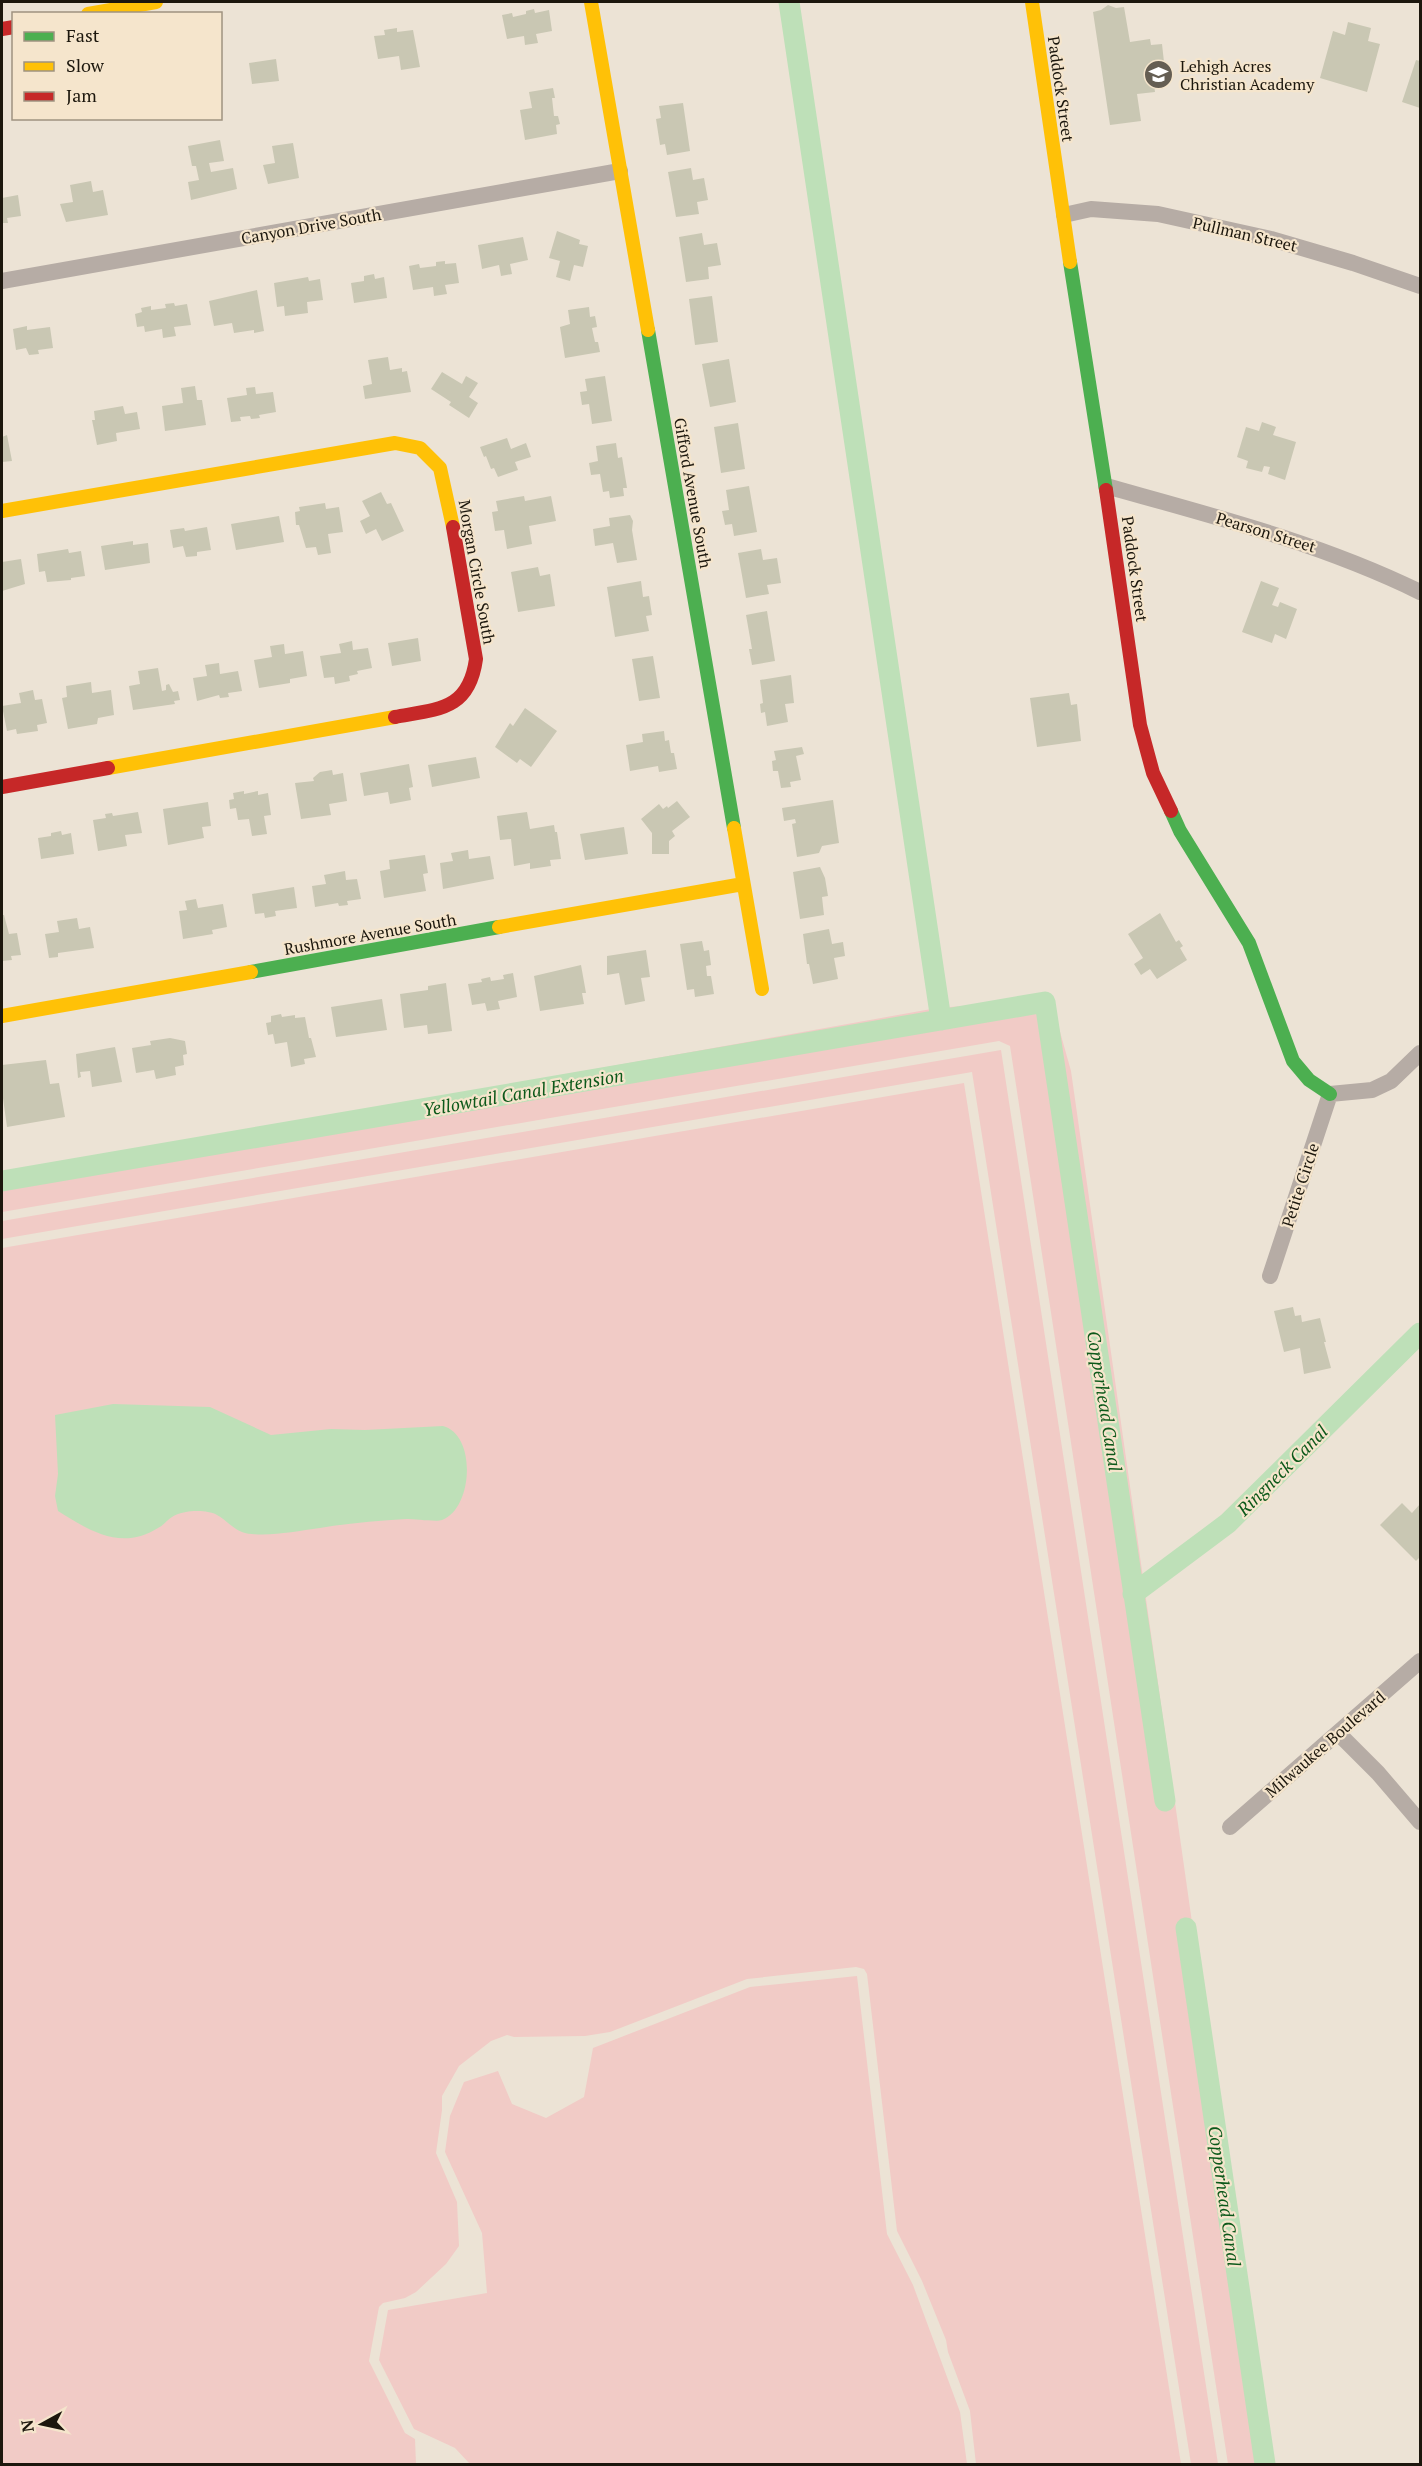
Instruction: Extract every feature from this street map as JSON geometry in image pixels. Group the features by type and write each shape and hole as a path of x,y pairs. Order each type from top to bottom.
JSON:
{"street":[{"path":"99,12 156,2"},
{"name":"Gifford Avenue South","path":"591,2 762,990"},
{"name":"Paddock Street","path":"1032,2 1140,725 1153,773 1167,808 1249,944 1293,1060 1309,1080 1330,1094"},
{"name":"Canyon Drive South","path":"2,281 620,171"},
{"name":"Pullman Street","path":"1064,215 1091,209 1158,214 1271,239 1353,262 1420,286"},
{"name":"Morgan Circle South","path":"2,511 396,443 420,448 440,468 446,488 476,659 473,683 460,700 436,710 2,787"},
{"name":"Pearson Street","path":"1106,486 1322,549 1420,592"},
{"name":"Rushmore Avenue South","path":"2,1017 743,884"},
{"path":"1330,1094 1372,1090 1391,1081 1420,1053"},
{"name":"Petite Circle","path":"1270,1276 1330,1094"},
{"name":"Milwaukee Boulevard","path":"1230,1827 1420,1661"},
{"path":"1339,1734 1378,1773 1420,1822"}],"shaded area":[{"path":"1027,1001 1050,1012 1057,1021 1071,1071 1269,2464 1228,2464 1010,1046 999,1041 2,1212 2,1175 937,1008"},
{"path":"1001,1050 1218,2464 1191,2464 972,1072 2,1239 2,1221"},
{"path":"964,1083 1181,2464 976,2464 970,2411 948,2352 946,2340 922,2281 897,2231 867,1974 864,1969 856,1967 747,1979 610,2032 585,2036 514,2037 507,2035 491,2041 459,2066 442,2096 436,2153 457,2202 459,2246 446,2264 416,2292 405,2298 383,2303 379,2307 369,2361 405,2433 415,2439 416,2464 2,2464 2,1248"},
{"path":"113,1404 210,1407 271,1435 331,1429 365,1430 443,1426 454,1432 462,1443 467,1472 465,1488 460,1502 452,1513 439,1521 406,1519 260,1534 245,1533 214,1513 195,1511 176,1515 144,1535 131,1538 106,1536 58,1511 55,1496 58,1474 55,1415"},
{"path":"857,1976 887,2234 913,2285 960,2412 967,2464 470,2464 455,2448 414,2429 379,2360 388,2310 487,2293 482,2233 445,2152 450,2116 464,2082 498,2071 512,2104 546,2118 584,2097 593,2048 750,1987"}],"building":[{"path":"1108,5 1116,8 1124,7 1130,42 1150,39 1151,45 1162,44 1164,62 1154,63 1155,70 1152,71 1155,92 1137,94 1141,121 1110,125 1093,12"},
{"path":"534,9 535,13 549,10 552,31 536,34 538,43 525,45 524,36 507,39 502,15 512,13 513,17 526,14 526,11"},
{"path":"1348,22 1371,28 1368,41 1380,44 1367,92 1320,78 1333,31 1345,35"},
{"path":"397,28 397,32 413,30 420,67 401,70 399,56 378,59 374,36 385,35 384,30"},
{"path":"276,59 279,81 252,84 249,63"},
{"path":"1416,60 1420,61 1420,108 1402,102"},
{"path":"553,88 554,116 558,116 560,124 556,125 557,134 525,140 520,110 532,108 529,92"},
{"path":"683,103 690,151 667,155 665,144 660,145 656,119 661,118 659,106"},
{"path":"220,140 224,161 209,163 211,172 233,168 237,189 191,200 188,182 199,180 196,166 192,166 188,146"},
{"path":"293,143 299,178 268,184 263,165 275,163 272,146"},
{"path":"691,168 693,180 704,178 708,200 697,202 699,214 676,217 668,172"},
{"path":"91,181 93,192 103,190 108,215 66,222 60,204 73,202 70,185"},
{"path":"18,195 21,216 7,218 8,223 2,223 2,198"},
{"path":"557,231 580,240 579,244 588,246 583,267 574,265 570,281 556,277 560,261 549,258"},
{"path":"702,233 704,245 717,243 721,265 708,267 709,279 686,282 679,237"},
{"path":"523,237 528,260 510,264 512,274 501,276 499,265 482,269 478,245"},
{"path":"445,261 445,264 456,263 459,283 445,285 447,294 434,296 433,287 413,290 409,266 419,264 420,268 436,266 436,262"},
{"path":"374,274 375,279 384,277 387,298 354,303 351,283 364,281 364,276"},
{"path":"308,277 309,281 320,279 323,300 307,302 308,313 285,316 284,306 277,307 274,283"},
{"path":"257,290 264,331 234,333 232,323 214,326 209,301"},
{"path":"712,296 718,342 695,345 689,299"},
{"path":"174,303 175,306 187,304 191,325 174,327 176,336 163,338 162,329 145,332 144,326 137,327 135,314 142,312 141,308 151,306 151,310 166,308 165,304"},
{"path":"589,307 590,317 595,316 597,327 592,328 600,352 565,358 560,327 570,324 568,310"},
{"path":"27,326 27,330 50,327 53,348 38,350 39,354 29,355 26,348 16,350 13,329"},
{"path":"388,357 390,370 402,368 402,372 407,371 411,392 365,399 363,386 372,384 368,360"},
{"path":"729,359 736,402 710,407 702,364"},
{"path":"442,372 462,384 466,376 478,383 469,397 478,403 469,418 431,389"},
{"path":"605,376 612,421 592,424 589,404 582,405 580,392 587,391 585,379"},
{"path":"195,386 197,400 202,400 206,425 165,431 162,406 183,403 181,388"},
{"path":"255,387 256,394 273,392 276,412 259,415 260,418 240,417 241,421 231,422 227,398 247,395 246,388"},
{"path":"123,406 125,414 137,412 140,429 116,433 117,441 97,445 92,420 95,420 94,411"},
{"path":"1262,422 1276,427 1273,435 1296,442 1285,480 1268,474 1270,467 1264,466 1262,472 1246,468 1248,461 1237,457 1246,427 1259,431"},
{"path":"738,423 745,469 721,473 714,427"},
{"path":"7,435 12,461 2,462 2,437"},
{"path":"507,438 511,449 526,443 531,457 515,462 518,470 498,477 494,468 491,469 480,447"},
{"path":"616,443 618,458 622,457 627,488 623,488 624,496 610,498 609,491 603,492 600,474 591,475 589,463 598,461 596,446"},
{"path":"749,486 757,532 734,536 732,524 725,525 722,511 729,510 726,490"},
{"path":"381,492 387,504 391,503 404,531 382,541 376,529 366,534 360,521 370,516 362,501"},
{"path":"524,496 525,501 551,496 556,521 529,526 532,544 507,549 504,530 495,531 492,512 498,511 496,501"},
{"path":"325,503 326,509 339,507 343,532 328,534 331,553 318,555 316,547 306,548 299,525 296,525 295,512 300,511 299,507"},
{"path":"630,515 633,521 632,530 637,560 617,563 613,543 595,546 593,529 610,526 609,518"},
{"path":"279,516 284,542 236,550 231,524"},
{"path":"207,527 211,550 197,552 197,556 186,557 183,546 173,548 170,530 184,528 185,531"},
{"path":"133,541 133,545 148,543 150,563 105,570 101,546"},
{"path":"68,549 69,553 81,551 85,576 47,582 45,571 39,572 37,554"},
{"path":"761,549 763,560 777,558 781,583 767,585 769,594 746,598 738,553"},
{"path":"21,559 25,584 2,591 2,562"},
{"path":"538,567 540,576 550,574 555,606 518,612 511,572"},
{"path":"641,581 643,597 649,596 652,615 646,616 649,631 615,637 607,587"},
{"path":"1261,581 1279,588 1272,605 1278,607 1280,602 1297,609 1286,639 1275,634 1272,643 1242,632"},
{"path":"767,611 775,661 752,665 749,649 752,649 746,615"},
{"path":"418,638 421,661 392,666 388,643"},
{"path":"352,641 353,650 368,648 372,668 357,671 358,674 349,676 350,681 335,684 334,677 324,678 320,656 341,653 339,644"},
{"path":"284,644 285,654 303,651 307,676 290,679 290,683 259,688 254,660 272,657 270,646"},
{"path":"653,656 660,698 639,701 632,659"},
{"path":"219,663 220,674 238,671 242,691 228,693 229,697 220,698 219,695 197,701 193,678 207,676 205,665"},
{"path":"158,668 162,691 166,690 166,685 169,684 173,692 178,691 180,700 174,701 175,704 133,710 129,686 140,684 138,671"},
{"path":"791,675 794,703 785,704 788,722 767,726 765,712 761,713 760,704 763,703 760,680"},
{"path":"91,682 92,693 111,690 114,715 98,718 97,724 68,729 62,698 67,697 66,686"},
{"path":"33,690 35,700 42,699 47,723 37,725 38,731 17,734 16,729 7,731 2,706 21,703 19,693"},
{"path":"1069,693 1071,705 1077,704 1081,741 1037,747 1030,698"},
{"path":"525,708 557,731 531,767 520,759 517,763 495,747 510,723 513,726"},
{"path":"664,731 665,741 669,740 671,753 674,753 677,769 659,772 658,766 630,771 626,745 643,742 642,734"},
{"path":"802,747 804,754 796,756 801,780 790,782 791,787 781,788 778,771 773,771 772,761 776,760 774,751"},
{"path":"476,757 480,778 432,787 428,765"},
{"path":"409,764 413,787 409,788 411,800 390,804 388,792 364,796 360,773"},
{"path":"332,770 333,775 343,773 347,801 329,804 331,815 301,819 295,783 314,781 313,778 320,772"},
{"path":"244,791 244,794 258,791 258,795 268,793 271,815 264,816 267,834 252,836 249,819 238,820 236,808 230,809 229,800 234,799 233,793"},
{"path":"833,800 839,843 822,846 819,853 797,857 792,824 796,823 795,819 784,821 782,808"},
{"path":"677,801 690,817 672,831 675,836 669,841 669,854 652,854 652,833 641,819 659,804 663,809"},
{"path":"208,802 211,826 202,827 204,838 168,845 163,809"},
{"path":"138,812 142,833 125,835 127,846 98,851 93,820 106,818 105,814 112,813 113,816"},
{"path":"527,812 530,829 554,825 561,859 550,860 551,866 530,869 530,863 514,866 511,839 500,840 497,816"},
{"path":"624,827 628,854 585,860 580,834"},
{"path":"61,831 62,835 71,833 74,854 41,859 38,838 51,836 51,833"},
{"path":"468,850 469,859 490,856 494,879 443,889 440,863 453,861 451,853"},
{"path":"425,855 428,873 423,874 426,891 384,898 380,871 390,869 389,860"},
{"path":"820,867 825,878 828,896 822,897 824,915 800,919 793,872"},
{"path":"345,871 346,880 357,879 361,899 347,901 348,905 339,906 338,903 315,907 312,886 326,884 324,875"},
{"path":"294,887 297,908 275,911 276,916 265,918 264,913 255,914 252,894"},
{"path":"196,899 198,908 223,904 227,927 212,930 213,934 183,939 179,911 187,910 185,901"},
{"path":"1160,913 1176,942 1179,940 1183,946 1180,948 1187,960 1157,979 1150,969 1141,975 1134,964 1143,958 1128,934"},
{"path":"2,915 4,915 9,934 17,933 21,955 11,956 12,960 2,961"},
{"path":"77,918 79,929 90,927 94,948 58,953 58,957 49,958 45,934 59,932 57,921"},
{"path":"829,929 832,944 843,942 845,956 834,958 838,979 813,984 809,964 807,964 803,934"},
{"path":"702,941 704,951 709,950 711,965 706,966 707,976 711,976 714,994 695,997 694,989 687,990 680,944"},
{"path":"646,950 650,977 641,978 645,1001 625,1005 619,973 607,975 607,956"},
{"path":"581,965 586,993 582,993 584,1004 540,1011 534,976"},
{"path":"513,973 517,997 498,1001 500,1009 487,1011 485,1003 472,1005 468,984 482,982 481,979 490,977 491,981 504,979 503,975"},
{"path":"446,983 452,1031 428,1034 427,1025 404,1028 400,994 428,990 428,986"},
{"path":"382,999 387,1030 336,1037 331,1007"},
{"path":"281,1014 282,1017 295,1015 295,1018 305,1017 316,1057 304,1059 305,1064 291,1067 287,1042 275,1044 273,1034 268,1035 266,1023 271,1022 271,1016"},
{"path":"170,1038 185,1041 187,1054 183,1055 184,1065 175,1067 176,1075 156,1079 154,1070 136,1073 132,1048 151,1045 150,1041"},
{"path":"115,1047 122,1082 92,1087 90,1071 80,1072 81,1077 78,1078 76,1054"},
{"path":"46,1060 50,1084 59,1083 65,1117 7,1127 2,1091 2,1065"},
{"path":"1293,1307 1295,1316 1301,1315 1302,1322 1320,1318 1331,1368 1304,1374 1300,1348 1284,1352 1274,1311"},
{"path":"1402,1503 1412,1513 1420,1504 1420,1557 1416,1561 1380,1525"}],"waterway":[{"path":"789,2 941,1020"},
{"name":"Yellowtail Canal Extension","path":"2,1181 1045,1002 1165,1801"},
{"name":"Ringneck Canal","path":"1133,1594 1228,1523 1420,1333"},
{"name":"Copperhead Canal","path":"1186,1928 1265,2464"}],"traffic: fast":[{"path":"1070,262 1106,490"},
{"path":"648,330 734,828"},
{"path":"1171,811 1180,831 1249,943 1293,1061 1309,1080 1330,1094"},
{"path":"251,972 499,927"}],"traffic: slow":[{"path":"99,12 156,2"},
{"path":"591,2 648,330"},
{"path":"1032,2 1070,262"},
{"path":"2,511 395,443 420,448 440,468 453,527"},
{"path":"108,768 395,717"},
{"path":"734,828 762,989"},
{"path":"499,927 743,884"},
{"path":"2,1016 251,972"}],"traffic: jam":[{"path":"2,29 12,27"},
{"path":"1106,490 1140,725 1153,773 1171,811"},
{"path":"395,717 438,709 449,704 459,698 467,688 472,676 476,659 453,527"},
{"path":"2,787 108,768"}],"place":[{"name":"Lehigh Acres Christian Academy","path":"1159,75"}]}
